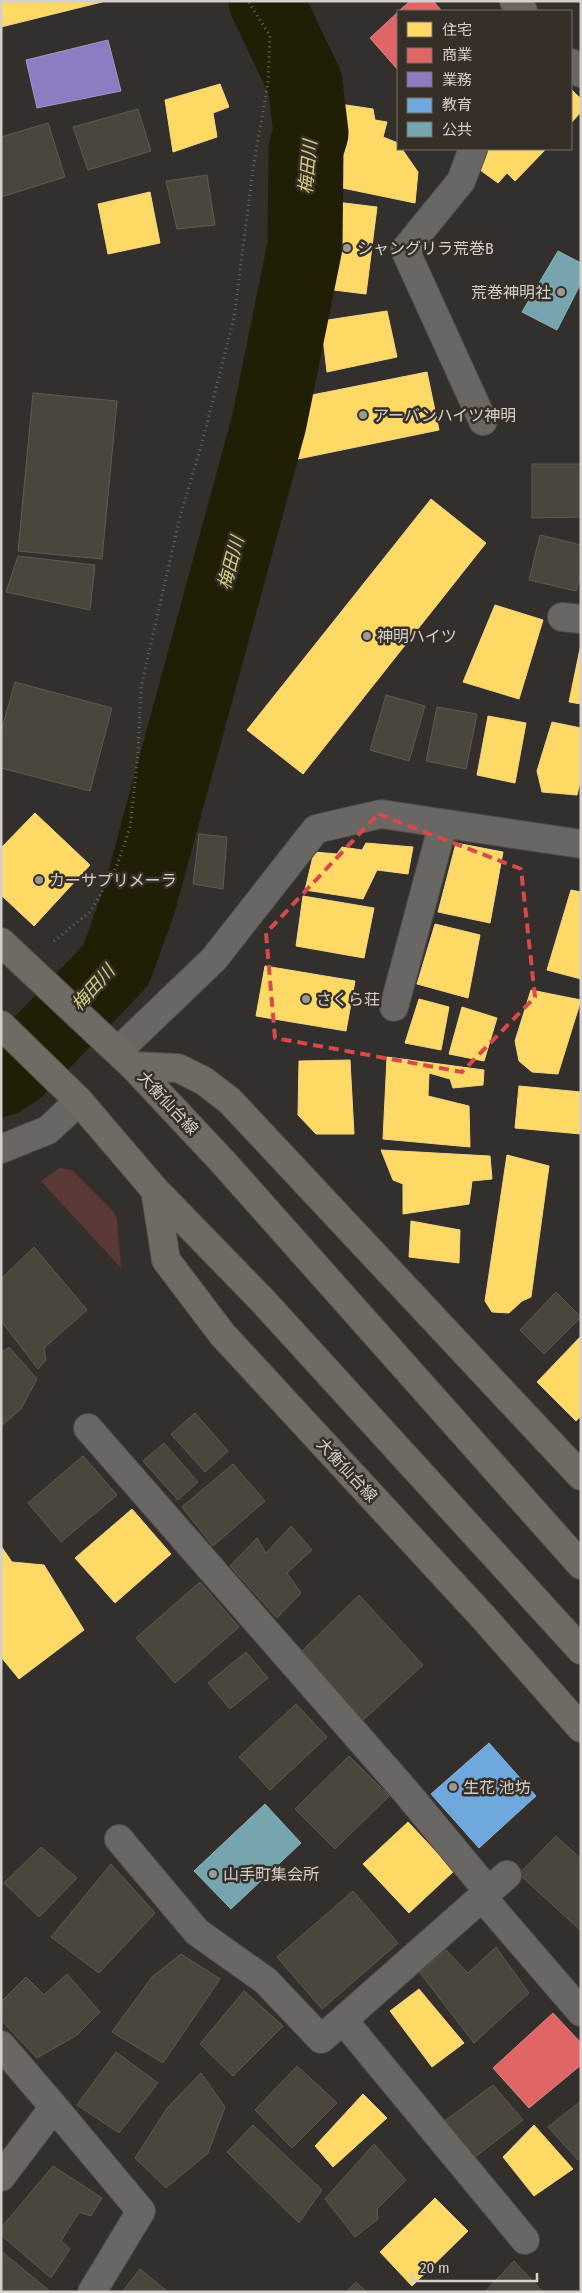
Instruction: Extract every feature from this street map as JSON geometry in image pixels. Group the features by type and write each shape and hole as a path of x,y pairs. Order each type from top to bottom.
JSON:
{"main road":[{"name":"大衡仙台線","path":"1,942 117,1050 223,1162 581,1565"},
{"path":"1,1025 79,1101 156,1190 263,1301 581,1650"},
{"name":"大衡仙台線","path":"117,1050 178,1068 204,1081 230,1101 581,1476"},
{"name":"大衡仙台線","path":"156,1190 166,1260 222,1334 484,1618 581,1728"}],"street":[{"path":"473,150 461,181 405,250 483,421"},
{"path":"117,1050 214,959 316,829 381,814 581,844"},
{"path":"394,1007 443,824"},
{"path":"1,1149 48,1130 79,1101"},
{"path":"88,1428 407,1793 493,1888 581,2012"},
{"path":"119,1839 197,1932 266,1981 321,2039 493,1888"},
{"path":"343,2020 525,2240"},
{"path":"1,2045 141,2211 92,2292"},
{"path":"1,2178 54,2106"}],"path":[{"path":"54,941 90,912 116,868 130,828 145,668 180,517 204,439 234,318 253,169 268,84 270,36 248,1"}],"highlighted area":[{"path":"378,814 521,869 535,997 462,1072 275,1038 266,933"}],"shaded area":[{"path":"59,1168 72,1170 113,1211 117,1218 121,1268 41,1181"}],"building: 住宅":[{"path":"1,1 102,1 102,2 1,27"},
{"path":"220,84 229,107 213,113 217,137 173,152 165,100"},
{"path":"572,90 581,99 581,112 572,122"},
{"path":"333,103 373,109 375,120 387,122 383,137 397,143 397,150 403,150 418,172 415,203 328,185"},
{"path":"484,150 545,150 515,181 507,173 498,183 476,167"},
{"path":"150,192 160,243 108,254 98,204"},
{"name":"シャングリラ荒巻B","path":"328,201 377,207 366,294 317,288"},
{"path":"387,311 397,357 327,372 321,321"},
{"name":"アーバンハイツ神明","path":"427,372 439,430 298,459 287,400"},
{"name":"神明ハイツ","path":"431,499 486,543 303,774 247,730"},
{"path":"495,605 543,620 519,699 463,682"},
{"path":"581,644 581,704 569,702"},
{"path":"488,716 526,723 515,783 477,775"},
{"path":"552,722 581,728 581,778 577,795 542,792 537,771"},
{"name":"カーサプリメーラ","path":"35,813 90,865 34,926 1,895 1,848"},
{"path":"366,843 413,847 408,874 377,870 363,899 305,890 314,852 337,854 342,847 362,850"},
{"path":"456,843 503,852 490,923 438,912"},
{"path":"571,890 581,892 581,979 547,970"},
{"path":"303,896 374,908 364,958 296,946"},
{"path":"435,924 480,935 468,998 417,984"},
{"name":"さくら荘","path":"265,966 355,981 346,1031 256,1016"},
{"path":"531,990 581,1000 558,1074 532,1072 519,1061 515,1041"},
{"path":"419,999 449,1007 441,1050 405,1043"},
{"path":"462,1007 497,1018 484,1061 449,1054"},
{"path":"387,1057 484,1070 483,1085 453,1088 450,1079 429,1073 428,1096 469,1106 470,1147 383,1139"},
{"path":"350,1060 354,1134 316,1134 298,1115 299,1061"},
{"path":"519,1086 581,1092 581,1134 515,1128"},
{"path":"381,1150 490,1156 492,1179 472,1181 469,1204 403,1214 403,1184 393,1180"},
{"path":"507,1155 549,1166 531,1297 522,1301 509,1313 492,1312 485,1301"},
{"path":"411,1221 460,1230 459,1263 409,1257"},
{"path":"581,1336 581,1416 576,1421 537,1382"},
{"path":"132,1509 171,1554 115,1603 75,1558"},
{"path":"1,1546 12,1562 44,1565 84,1630 19,1679 1,1657"},
{"path":"408,1822 454,1871 409,1913 363,1864"},
{"path":"419,1989 464,2043 432,2067 390,2011"},
{"path":"363,2094 387,2118 333,2167 315,2146"},
{"path":"534,2125 573,2169 534,2196 503,2157"},
{"path":"435,2198 468,2231 412,2286 380,2252"}],"building: 商業":[{"path":"410,1 433,1 441,10 400,10"},
{"path":"397,13 397,69 370,38"},
{"path":"553,2013 581,2043 581,2065 529,2108 493,2068"}],"building: 業務":[{"path":"108,40 121,91 37,108 26,60"}],"building: 教育":[{"path":"489,1743 536,1796 479,1848 431,1794"}],"building: 公共":[{"path":"558,251 581,263 581,283 557,330 522,312"},
{"path":"265,1804 301,1843 231,1909 194,1871"}],"building: その他":[{"path":"138,109 151,151 88,170 73,127"},
{"path":"48,123 65,177 1,197 1,137"},
{"path":"207,175 215,225 177,229 166,181"},
{"path":"33,393 117,401 102,559 18,551"},
{"path":"532,464 581,464 581,517 532,518"},
{"path":"540,535 581,545 581,572 576,591 529,580"},
{"path":"18,556 95,565 90,610 6,592"},
{"path":"15,682 112,708 90,791 1,768 1,732"},
{"path":"386,695 425,706 409,761 370,750"},
{"path":"437,707 477,714 466,769 426,761"},
{"path":"199,834 227,837 223,889 193,884"},
{"path":"34,1247 87,1310 44,1348 46,1360 38,1369 1,1321 1,1279"},
{"path":"556,1292 581,1317 544,1354 520,1330"},
{"path":"9,1347 37,1379 21,1409 1,1426 1,1353"},
{"path":"195,1413 228,1451 205,1472 171,1434"},
{"path":"164,1443 198,1482 178,1500 143,1461"},
{"path":"83,1456 117,1495 61,1542 28,1503"},
{"path":"233,1464 265,1501 213,1546 182,1507"},
{"path":"291,1526 312,1550 287,1573 301,1593 277,1618 230,1566 257,1538 266,1553"},
{"path":"200,1582 239,1627 175,1683 136,1638"},
{"path":"359,1595 423,1665 360,1723 300,1653"},
{"path":"246,1652 268,1678 230,1709 208,1683"},
{"path":"296,1704 327,1737 270,1790 239,1757"},
{"path":"349,1756 389,1796 335,1849 295,1809"},
{"path":"556,1836 581,1859 581,1931 519,1874"},
{"path":"41,1847 77,1878 39,1917 4,1883"},
{"path":"111,1864 155,1913 99,1973 51,1937"},
{"path":"353,1891 398,1943 322,2009 277,1957"},
{"path":"496,1947 529,1993 474,2043 420,1973 446,1950 468,1973"},
{"path":"181,1954 220,1979 163,2063 112,2032 152,1977"},
{"path":"67,1974 100,2012 77,2035 37,2058 1,2020 1,2002 26,1977 44,1995"},
{"path":"244,1991 283,2026 233,2076 200,2044"},
{"path":"116,2052 158,2083 119,2133 77,2105"},
{"path":"297,2066 337,2103 292,2148 255,2110"},
{"path":"201,2073 225,2107 208,2153 166,2188 135,2158 168,2107"},
{"path":"493,2085 523,2120 471,2160 443,2122"},
{"path":"581,2101 581,2158 578,2160 548,2127"},
{"path":"253,2125 322,2190 299,2223 227,2152"},
{"path":"374,2144 406,2180 377,2209 378,2219 355,2237 325,2199"},
{"path":"53,2166 102,2198 91,2216 79,2212 61,2241 70,2249 51,2278 1,2235 1,2228"},
{"path":"1,2251 51,2292 1,2292"},
{"path":"514,2261 543,2292 485,2292"},
{"path":"140,2269 168,2292 122,2292"},
{"path":"356,2282 367,2292 346,2292"}],"waterway":[{"name":"梅田川","path":"1,1079 17,1069 116,965 139,901 269,423 305,246 306,149 311,133 305,83 266,1"}],"place":[{"name":"シャングリラ荒巻B","path":"347,248"},
{"name":"荒巻神明社","path":"561,292"},
{"name":"アーバンハイツ神明","path":"363,415"},
{"name":"神明ハイツ","path":"367,636"},
{"name":"カーサプリメーラ","path":"39,880"},
{"name":"さくら荘","path":"306,999"},
{"name":"生花 池坊","path":"453,1787"},
{"name":"山手町集会所","path":"213,1874"}]}
